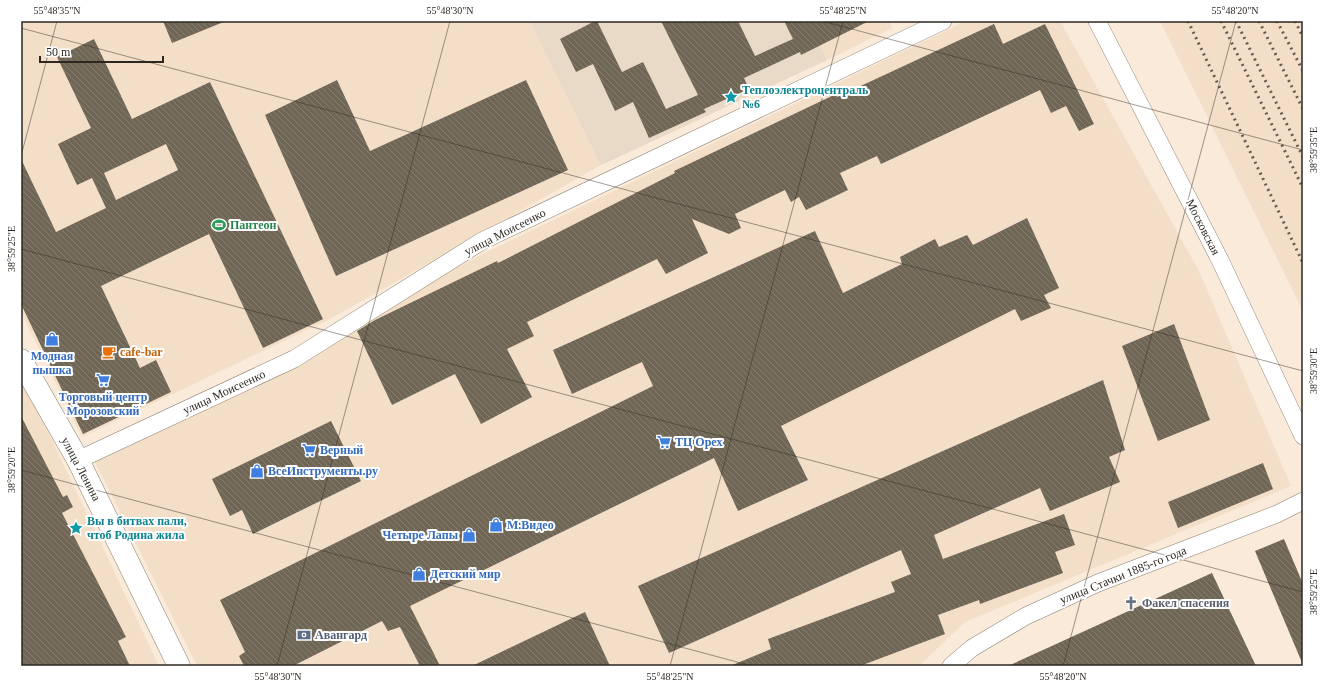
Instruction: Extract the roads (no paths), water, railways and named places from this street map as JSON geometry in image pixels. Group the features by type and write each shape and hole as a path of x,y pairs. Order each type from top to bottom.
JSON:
{"main road":[{"name":"улица Ленина","path":"21,360 78,460 179,666"}],"street":[{"name":"улица Моисеенко","path":"78,460 294,359 482,241 943,21"},
{"name":"Московская","path":"1097,21 1220,260 1303,436"},
{"name":"улица Стачки 1885-го года","path":"951,666 972,648 1026,616 1098,583 1277,514 1303,501"}],"railway":[{"path":"1188,21 1303,263"},
{"path":"1221,21 1303,188"},
{"path":"1236,21 1303,157"},
{"path":"1259,21 1303,109"},
{"path":"1277,21 1303,71"},
{"path":"1295,21 1303,37"}],"place":[{"name":"Теплоэлектроцентраль №6","path":"731,97"},
{"name":"Пантеон","path":"219,225"},
{"name":"Модная пышка","path":"52,339"},
{"name":"cafe-bar","path":"109,352"},
{"name":"Торговый центр Морозовский","path":"103,380"},
{"name":"ТЦ Орех","path":"664,442"},
{"name":"Верный","path":"309,450"},
{"name":"ВсеИнструменты.ру","path":"257,471"},
{"name":"М.Видео","path":"496,525"},
{"name":"Вы в битвах пали, чтоб Родина жила","path":"76,528"},
{"name":"Четыре Лапы","path":"469,535"},
{"name":"Детский мир","path":"419,574"},
{"name":"Факел спасения","path":"1131,603"},
{"name":"Авангард","path":"304,635"}]}
